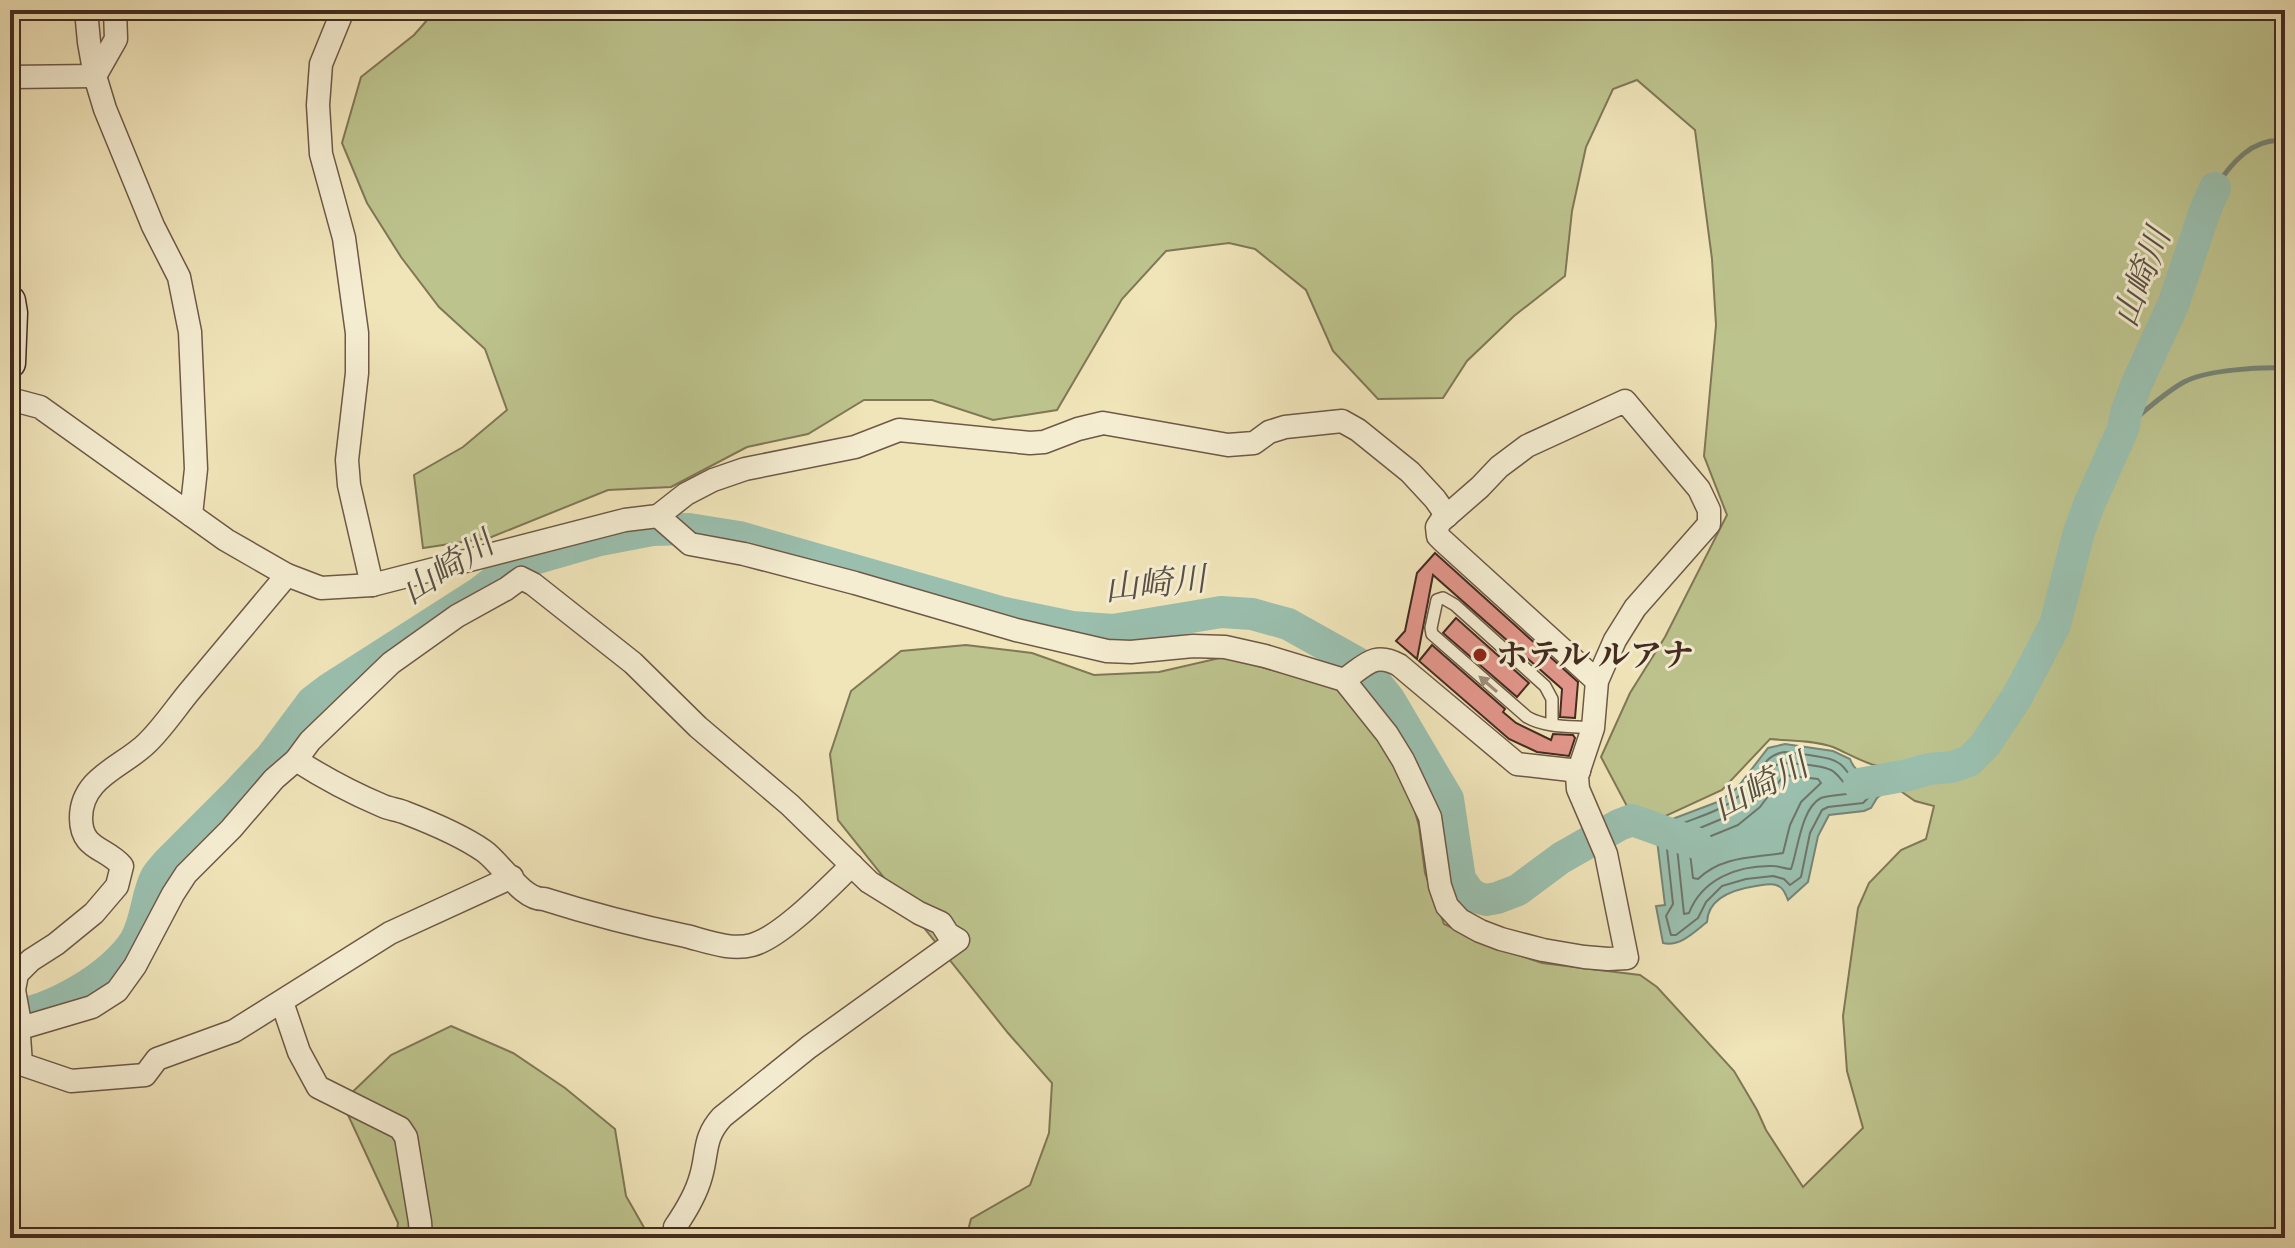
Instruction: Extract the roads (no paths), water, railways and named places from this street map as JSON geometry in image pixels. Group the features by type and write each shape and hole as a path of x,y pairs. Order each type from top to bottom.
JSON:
{"main road":[{"path":"10,301 10,363"}],"street":[{"path":"86,10 95,76 105,109 153,226 179,277 190,332 196,469 191,515"},
{"path":"95,76 116,39 115,10"},
{"path":"343,10 321,64 319,117 321,154 344,238 357,333 357,373 347,460 349,485 372,585"},
{"path":"10,77 95,76"},
{"path":"10,399 40,407 226,540 287,575 321,588 372,585 625,520 660,518 686,494 713,480 775,461 855,447 899,430 1030,443 1044,442 1103,423 1242,445 1254,443 1269,432 1285,427 1342,421 1410,472 1447,516"},
{"path":"1357,672 1430,817 1440,886 1447,906 1460,920 1501,939 1543,950 1584,957 1627,958 1606,854 1576,783 1593,728 1597,681 1615,640 1629,617 1665,573 1705,531 1711,517 1699,489 1625,401 1527,446 1499,467 1437,527 1438,536 1597,681"},
{"path":"660,518 690,544 744,554 855,583 1084,647 1131,652 1193,646 1225,647 1357,672 1377,658 1387,659 1399,665 1517,764 1579,771"},
{"path":"287,575 146,744 96,781 86,794 81,822 84,834 92,846 122,866 117,886 75,930 21,967 14,990 20,1019 16,1069 71,1081 145,1075 157,1059 234,1031 390,933 512,877"},
{"path":"20,1019 92,1007 117,991 135,966 186,874 231,829 274,779 296,760 310,741 391,663 457,616 521,578 533,584 633,663 698,727 790,805 869,882 941,923 948,934 958,940 809,1047 722,1117 714,1126 705,1149 702,1175 688,1208 675,1227 679,1238"},
{"path":"296,760 362,796 465,839 486,852 521,889 536,900 544,899 611,920 731,946 752,945 776,933 852,865"},
{"path":"282,1002 299,1052 318,1087 400,1128 406,1137 421,1238"}],"lane":[{"path":"1552,725 1552,699 1545,686 1455,605 1443,598 1437,600 1432,634 1527,717 1552,725 1593,728"}],"water":[{"path":"1785,744 1833,751 1850,759 1860,772 1887,768 1903,770 1901,779 1877,798 1871,808 1829,815 1818,836 1808,882 1788,900 1782,889 1774,884 1732,892 1712,906 1707,922 1692,934 1675,943 1663,943 1656,906 1665,905 1656,832 1659,824 1720,801 1737,788 1768,748"}],"waterway":[{"path":"2215,188 2244,154 2263,143 2285,141"},
{"name":"山崎川","path":"1859,784 1969,761 1985,745 2017,697 2055,625 2088,507 2123,429 2137,383 2173,305 2215,188"},
{"path":"2123,429 2168,392 2194,378 2233,370 2285,368"},
{"name":"山崎川","path":"10,1015 26,1013 61,1000 97,979 125,954 139,933 159,873 271,757 312,702 329,689 479,593 517,564 600,540 652,530 689,529 739,537 1000,612 1072,627 1113,630 1221,612 1252,614 1288,624 1356,662 1389,699 1448,799 1460,879 1469,892 1486,900 1518,890 1561,858 1632,820 1696,843"}],"place":[{"name":"ホテル ルアナ","path":"1480,655"}]}
